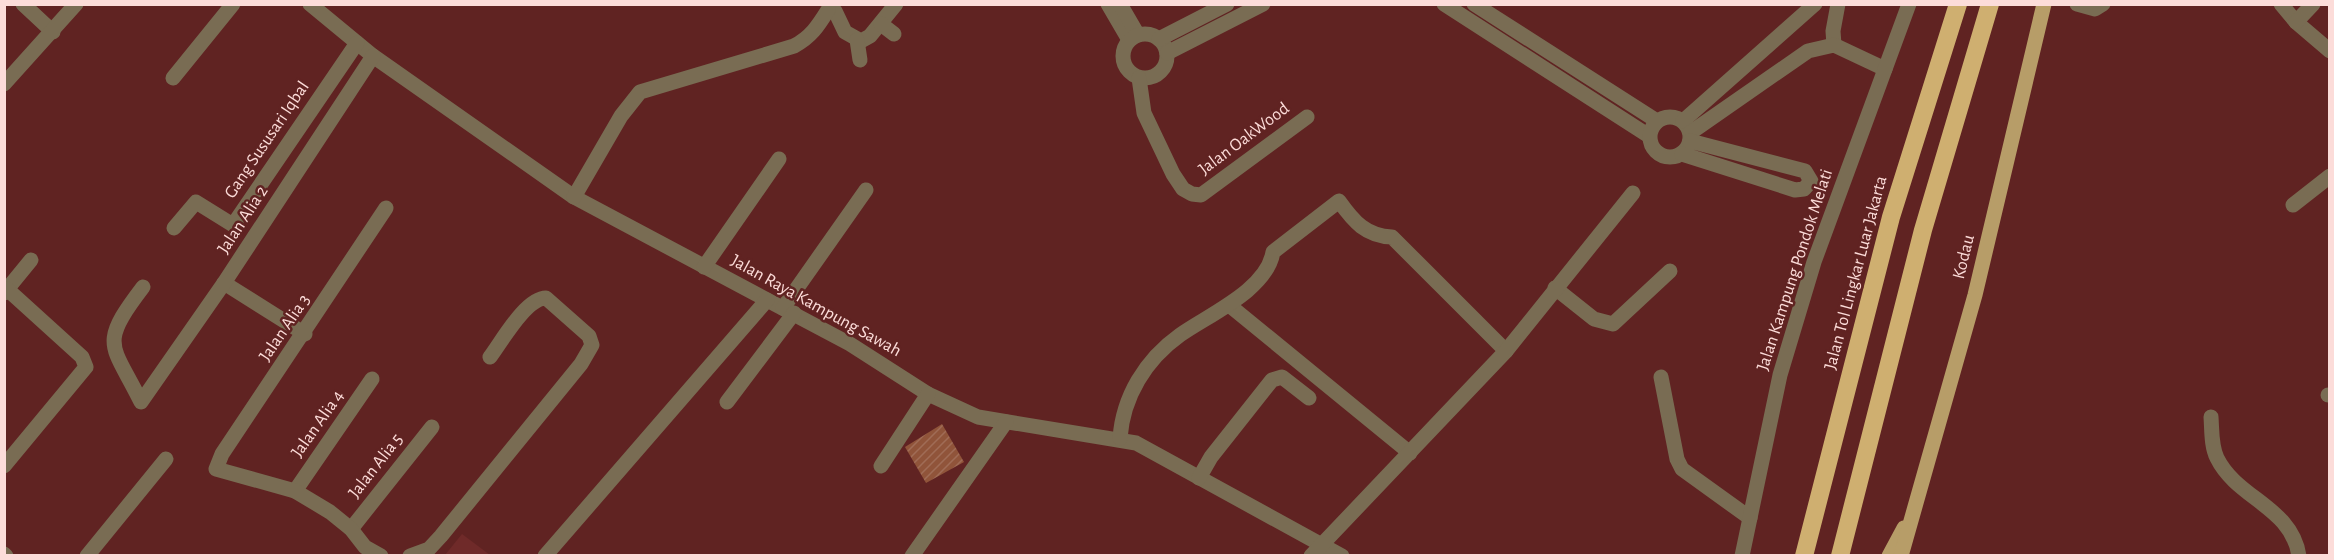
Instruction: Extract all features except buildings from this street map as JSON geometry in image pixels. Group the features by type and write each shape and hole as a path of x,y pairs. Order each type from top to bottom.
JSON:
{"highway":[{"name":"Jalan Tol Lingkar Luar Jakarta","path":"1804,555 1891,217 1958,4"},
{"path":"1840,555 1923,230 1990,4"}],"main road":[{"name":"Kodau","path":"1901,555 1975,295 2044,4"},
{"name":"Kodau","path":"1889,555 1893,544 1913,515"}],"street":[{"path":"23,4 53,32"},
{"path":"4,84 76,4"},
{"path":"173,78 232,4"},
{"name":"Jalan Raya Kampung Sawah","path":"310,4 373,56 574,196 850,344 928,394 978,417 1119,438 1137,443 1199,478 1316,552 1342,555"},
{"path":"574,196 621,116 640,92 794,46 806,40 833,8 845,32 857,40 865,40 896,4"},
{"path":"1108,4 1134,37"},
{"path":"1120,4 1134,37"},
{"path":"1159,39 1227,4"},
{"path":"1167,53 1263,4"},
{"path":"1444,4 1649,136"},
{"path":"1474,4 1657,121"},
{"path":"1687,137 1805,171 1811,181 1803,189 1795,190 1687,137 1670,116 1657,121 1649,136 1652,148 1660,156 1671,158 1687,137 1777,39 1815,4"},
{"path":"1834,45 1834,16 1838,4"},
{"name":"Jalan Kampung Pondok Melati","path":"1742,555 1780,375 1815,262 1909,4"},
{"path":"2077,4 2095,9 2103,4"},
{"path":"2281,4 2296,22 2330,51"},
{"path":"2296,22 2313,4"},
{"path":"880,24 894,34"},
{"path":"1149,34 1159,39 1167,53 1164,67 1154,77 1139,78 1126,70 1122,55 1134,37 1149,34"},
{"path":"1777,39 1792,61"},
{"path":"857,40 860,60"},
{"name":"Gang Sususari Iqbal","path":"174,228 196,202 233,225 357,43"},
{"path":"1687,137 1808,51 1834,45 1885,69"},
{"name":"Jalan Alia 2","path":"142,287 116,328 112,340 114,351 141,402 224,283 373,56"},
{"name":"Jalan OakWood","path":"1139,78 1143,113 1173,174 1184,189 1192,194 1201,195 1307,117"},
{"path":"1594,102 1603,88"},
{"path":"704,267 779,159"},
{"path":"2293,205 2330,176"},
{"path":"727,402 789,311 866,190"},
{"path":"1316,552 1340,522 1410,453 1506,351 1633,194"},
{"path":"1119,438 1122,414 1139,378 1172,342 1229,305 1271,263 1273,252 1339,201 1363,230 1376,236 1392,237 1506,351"},
{"name":"Jalan Alia 3","path":"295,491 216,469 222,454 305,334 386,208"},
{"path":"4,466 86,367 82,357 6,291 30,260"},
{"path":"1555,288 1594,320 1613,324 1670,271"},
{"path":"224,283 305,334"},
{"path":"410,555 429,549 441,536 581,364 592,345 590,336 546,298 541,298 527,306 490,357"},
{"path":"544,555 767,300"},
{"path":"1229,305 1410,453"},
{"path":"1199,478 1212,457 1272,380 1282,377 1309,398"},
{"path":"1661,377 1677,459 1682,469 1750,518"},
{"name":"Jalan Alia 4","path":"295,491 372,379"},
{"path":"881,466 928,394"},
{"path":"2211,417 2213,448 2226,473 2288,526 2297,540 2300,555"},
{"path":"912,555 1006,422"},
{"name":"Jalan Alia 5","path":"351,529 432,427"},
{"path":"87,555 166,459"},
{"path":"295,491 330,512 351,529 365,547 381,555"}],"shaded area":[{"path":"462,534 490,555 445,555"}]}
